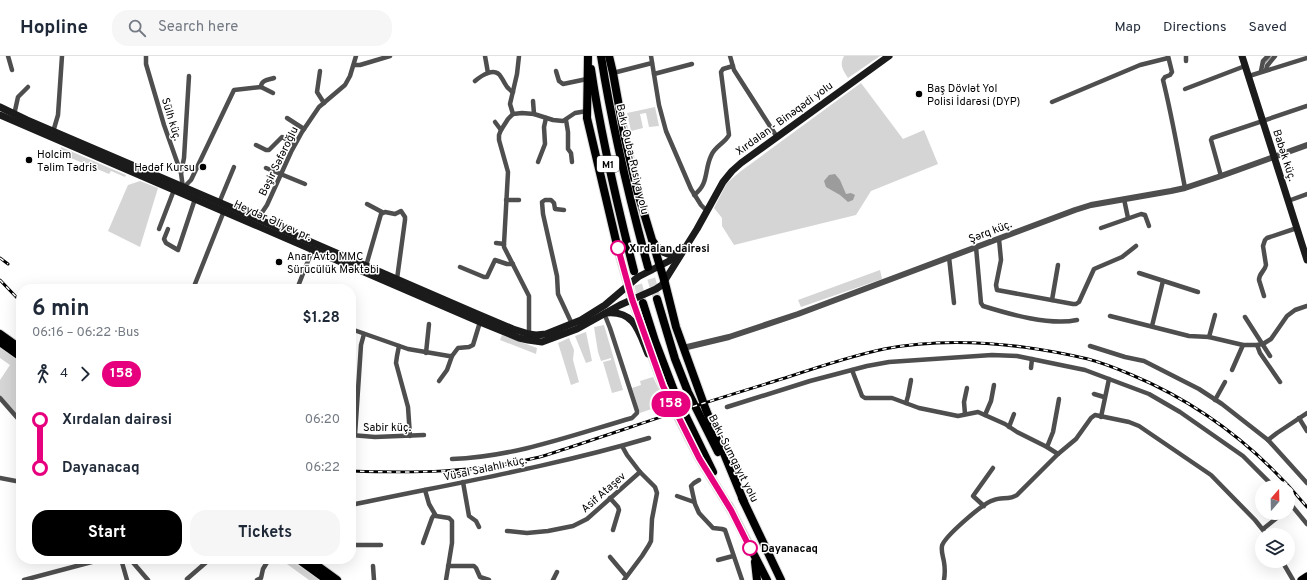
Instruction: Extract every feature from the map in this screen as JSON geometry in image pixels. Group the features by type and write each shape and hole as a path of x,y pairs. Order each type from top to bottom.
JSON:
{"highway":[{"path":"589,56 587,111 590,134 632,299 663,386 699,458 731,510"},
{"name":"Bakı-Quba-Rusiya yolu","path":"589,56 605,148 634,271"},
{"name":"Bakı-Quba-Rusiya yolu","path":"601,56 617,145 648,266"},
{"path":"609,56 629,154 646,222 683,348 706,410 744,502"},
{"name":"Bakı-Sumqayıt yolu","path":"657,299 688,392 744,502 781,580"},
{"path":"643,303 655,341 676,396 731,510 767,580"},
{"path":"0,334 16,345"},
{"path":"0,342 16,353"},
{"path":"747,541 755,563 757,580"},
{"path":"305,564 327,580"},
{"path":"315,564 337,580"},
{"path":"775,567 785,580"}],"main road":[{"name":"Xırdalan - Binəqədi yolu","path":"693,236 723,182 732,171 889,56"},
{"name":"Babək küç.","path":"1242,56 1297,228 1304,243 1307,260"},
{"name":"Heydər Əliyev pr.","path":"0,107 14,115 179,190 195,199 224,211 256,221"},
{"name":"Heydər Əliyev pr.","path":"0,115 179,190 219,203 518,338 535,342 547,341 613,299 628,285"},
{"path":"646,222 654,242 661,252 672,255 680,251"},
{"path":"628,285 638,277 660,267 668,261 680,251 693,236"},
{"path":"632,299 656,289 665,283 693,236"},
{"name":"Heydər Əliyev pr.","path":"314,247 366,266 506,327 529,334 546,334 570,327 588,324 604,313 632,299"},
{"path":"604,313 618,313 628,317 632,321 663,386"},
{"path":"1301,580 1307,577"}],"street":[{"path":"8,56 12,70"},
{"path":"53,132 58,115 62,56"},
{"name":"Sülh küç.","path":"146,56 146,64 181,173 179,190"},
{"name":"Bəşir Səfəroğlu","path":"256,221 267,205 295,144 304,129 324,103 345,85 350,76 356,56"},
{"path":"354,65 360,65 390,56"},
{"path":"485,56 488,73"},
{"path":"512,114 510,104 517,74 519,56"},
{"path":"651,56 659,105 666,131 694,195 701,206 707,211"},
{"path":"730,56 733,66 777,137"},
{"path":"1264,71 1263,61 1268,56"},
{"path":"1264,71 1274,56"},
{"path":"1052,102 1131,69 1168,57 1172,72 1163,80 1175,130 1185,188"},
{"path":"1249,76 1307,58"},
{"path":"613,73 652,63"},
{"path":"654,74 692,64"},
{"path":"694,195 700,190 704,183 712,152 729,135 721,72 723,69 733,66"},
{"path":"1185,89 1245,66"},
{"path":"320,71 317,92 324,103"},
{"path":"556,71 559,81 563,84 587,79"},
{"path":"475,81 488,73 500,74 505,87 513,92"},
{"path":"181,173 184,158 189,76"},
{"path":"260,87 264,81 274,78"},
{"path":"14,115 18,97 28,87"},
{"path":"159,229 179,190 191,180 234,90 260,87 273,94"},
{"path":"533,101 534,114"},
{"path":"1221,176 1211,138 1307,106"},
{"path":"529,334 529,296 504,248 508,169 499,140 500,130 512,114 534,114 559,121 566,120 575,113 587,111"},
{"path":"287,118 304,129"},
{"path":"538,162 545,144 544,127 546,118"},
{"path":"566,120 568,148 572,156 572,162"},
{"path":"495,122 500,130"},
{"path":"256,145 269,150 282,136 295,144"},
{"name":"Şərq küç.","path":"683,348 729,337 798,314 1079,208 1185,188 1307,145"},
{"path":"219,203 234,167"},
{"path":"266,168 305,184"},
{"path":"1288,200 1307,194"},
{"path":"168,228 164,239 178,250 195,199"},
{"path":"1124,199 1128,218"},
{"path":"506,200 519,200"},
{"path":"564,210 556,209 554,203 550,200 545,200 542,202 543,214 557,276 558,294 570,327"},
{"path":"367,204 382,212 395,214 401,211 405,217 397,279"},
{"path":"195,284 224,211"},
{"path":"366,266 382,212"},
{"path":"1101,228 1141,214 1144,214 1149,226"},
{"path":"1264,296 1259,280 1260,274 1266,268 1264,243 1268,238 1297,228"},
{"path":"999,239 1001,255 996,285 997,290 1076,304 1079,302 1094,269 1122,257 1136,246"},
{"path":"496,243 504,244"},
{"path":"299,284 314,247"},
{"path":"976,247 981,303 983,306 1014,315 1046,320 1068,322 1077,320"},
{"path":"949,257 954,303"},
{"path":"460,267 487,277 494,260 507,264 513,264"},
{"path":"1052,300 1058,265"},
{"path":"1139,273 1198,292"},
{"path":"1152,326 1163,281"},
{"path":"1110,316 1189,336 1209,337 1243,345 1257,345 1263,344 1271,339 1287,316 1295,310 1307,306"},
{"path":"452,459 487,457 535,446 635,416 637,411 604,313"},
{"path":"1209,337 1215,315"},
{"path":"1246,317 1270,356"},
{"path":"439,381 447,370 452,356 458,348 472,347 474,345 480,322"},
{"path":"426,353 429,324"},
{"path":"356,331 399,346 426,353 452,356"},
{"path":"356,410 364,334"},
{"path":"1232,370 1243,345"},
{"path":"1257,345 1260,353 1280,382"},
{"path":"399,346 396,363 408,407 410,436"},
{"path":"1090,346 1149,363 1198,388 1268,440 1307,483"},
{"path":"727,407 810,381 889,362 992,355 1016,356 1086,370 1138,389 1180,412 1243,456 1267,480"},
{"path":"1030,368 1032,359"},
{"path":"852,370 862,396 865,398 892,398 926,410 959,416 975,412 1001,422 1021,435 1047,447 1058,454"},
{"path":"1101,417 1109,379"},
{"path":"906,403 911,380"},
{"path":"1215,400 1225,382"},
{"path":"985,415 991,401 994,385"},
{"path":"965,414 964,402 967,388"},
{"path":"1094,394 1104,397"},
{"path":"0,398 16,416"},
{"path":"1047,447 1053,432 1059,399"},
{"path":"1268,440 1276,433 1307,413"},
{"path":"1009,427 1014,414"},
{"path":"944,580 944,561 942,551 943,542 962,523 992,500 1012,498 1018,495 1058,454 1076,439 1091,418 1095,415 1129,422 1139,426 1200,467 1220,484 1262,528"},
{"path":"1299,418 1307,431"},
{"name":"Sabir küç.","path":"356,435 375,437 424,435"},
{"name":"Vüsal Salahlı küç.","path":"356,504 509,472 622,446 649,438"},
{"path":"610,557 625,578 642,556 651,541 652,519 656,497 656,490 640,472 622,446"},
{"path":"984,506 973,496 993,468"},
{"name":"Asif Ataşev","path":"507,531 527,533 573,526 587,519 640,472"},
{"path":"0,478 16,481"},
{"path":"699,480 691,486 694,502 699,513 712,527 726,530 742,580"},
{"path":"463,482 469,516 476,521 479,527"},
{"path":"425,490 434,515 439,518 449,518 452,521 453,532 446,580"},
{"path":"677,496 694,502"},
{"path":"610,498 619,510 613,530"},
{"path":"1295,512 1307,524"},
{"path":"423,543 434,515"},
{"path":"1264,528 1274,520"},
{"path":"356,545 381,544"},
{"path":"718,560 734,556"},
{"path":"24,580 84,564"},
{"path":"123,564 127,580"},
{"path":"134,564 148,580"},
{"path":"187,579 204,564"},
{"path":"260,579 266,564"},
{"path":"373,566 374,580"},
{"path":"448,566 474,566 480,577 489,580"},
{"path":"1286,568 1292,580"},
{"path":"553,580 557,572"}],"shaded area":[{"path":"844,56 880,56 848,78 842,65"},
{"path":"861,83 903,139 924,130 938,164 871,191 856,215 734,245 722,226 722,218 714,208 727,183 741,171"},
{"path":"655,107 659,126 649,127 646,113 640,114 643,128 631,131 627,113"},
{"path":"61,147 126,175 125,177 111,171 109,174 59,153"},
{"path":"835,174 840,180 846,194 851,193 855,195 853,200 848,202 840,195 826,187 824,181 829,175"},
{"path":"140,181 158,188 140,247 108,231 128,185"},
{"path":"880,270 882,279 801,307 798,300"},
{"path":"604,325 623,390 612,393 603,362 611,360 611,358 601,361 594,327"},
{"path":"586,332 592,361 586,363 575,336"},
{"path":"502,335 537,348 536,354 500,340"},
{"path":"569,338 574,350 573,360 579,382 571,385 558,343"},
{"path":"0,346 16,357 16,413 0,395 0,380 10,365 0,358"},
{"path":"653,377 666,404 640,413 632,388 641,385 640,381"},
{"path":"287,564 296,564 319,580 309,580"}],"waterway":[{"path":"1264,64 1271,56"}],"tunnel":[{"path":"648,267 657,299"},
{"path":"635,273 643,303"}],"railway":[{"path":"0,258 8,264"},
{"path":"0,280 16,297"},
{"path":"356,471 444,471 490,467 512,463 546,455 687,408 859,355 901,346 954,342 1023,347 1056,352 1099,362 1132,375 1182,400 1227,430 1249,447 1269,466 1307,507"}],"bus line":[{"name":"158","path":"618,248 632,299 663,386 699,458 731,510 750,548"}],"place":[{"name":"Baş Dövlət Yol Polisi İdarəsi (DYP)","path":"919,94"},
{"name":"Holcim Təlim Tədris","path":"29,160"},
{"name":"Hədəf Kursu","path":"203,167"},
{"name":"Xırdalan dairəsi","path":"618,248"},
{"name":"Anar Avto MMC Sürücülük Məktəbi","path":"279,262"},
{"name":"Dayanacaq","path":"750,548"}]}
